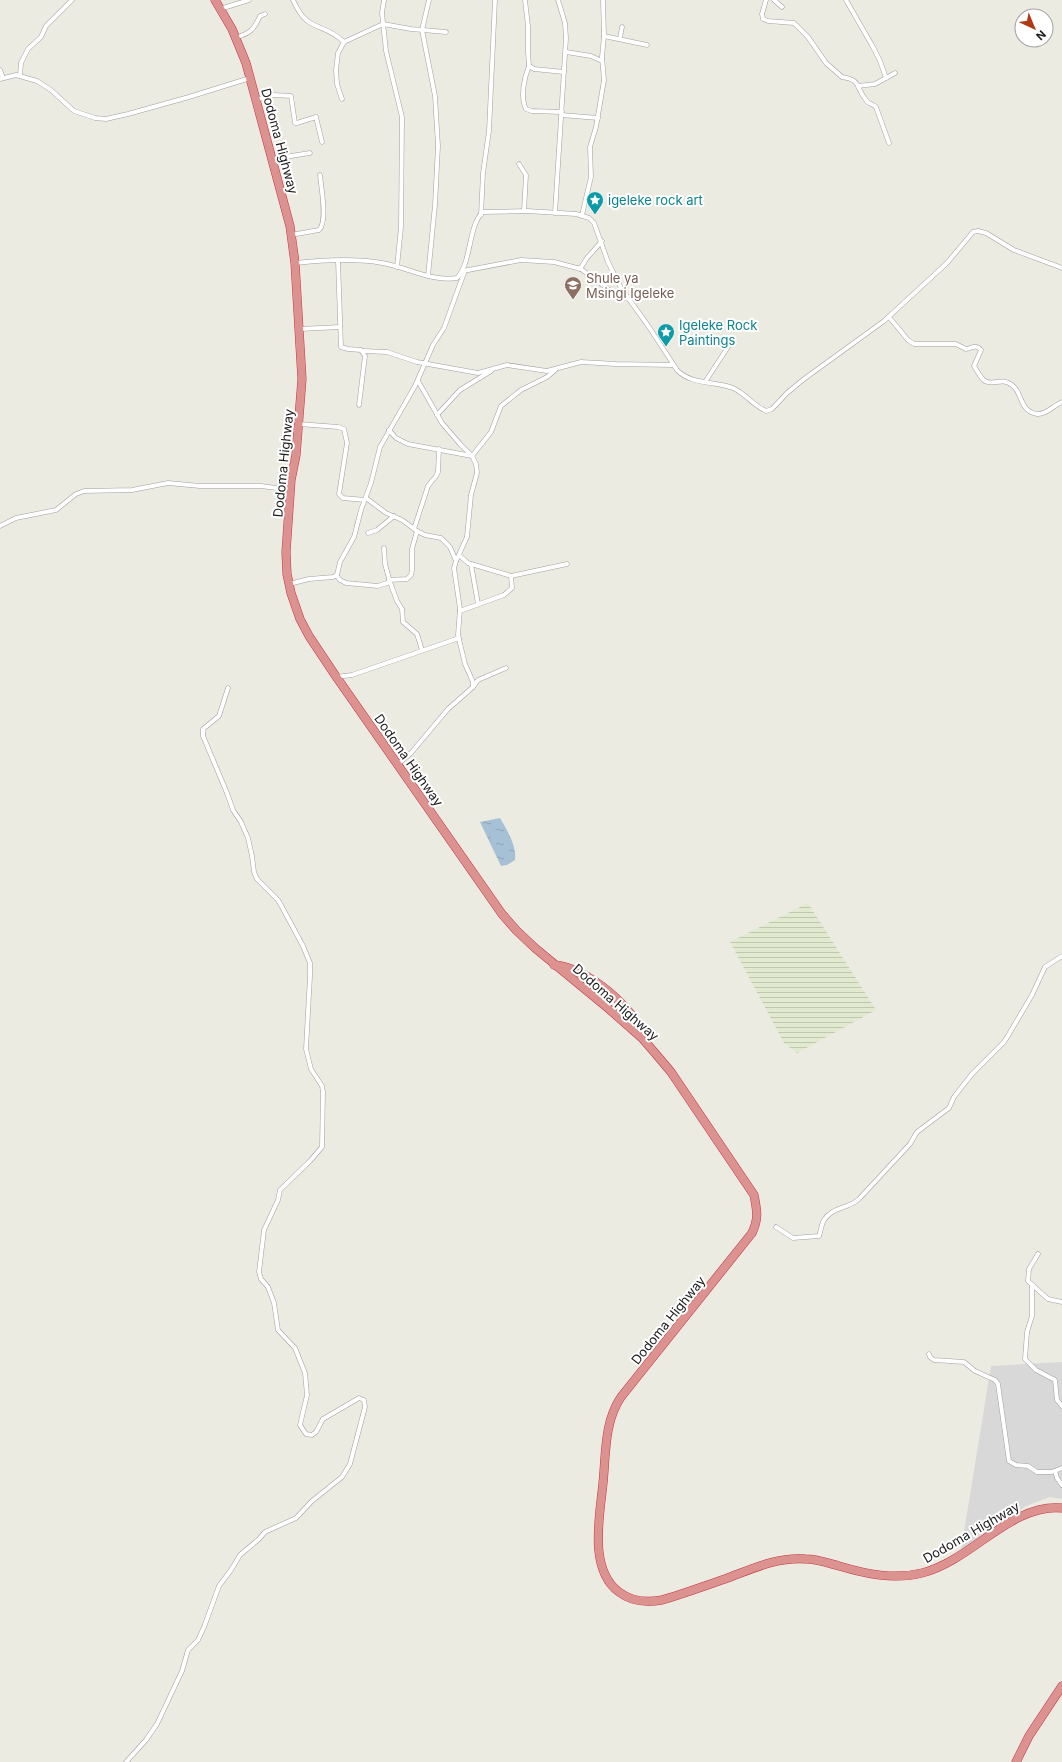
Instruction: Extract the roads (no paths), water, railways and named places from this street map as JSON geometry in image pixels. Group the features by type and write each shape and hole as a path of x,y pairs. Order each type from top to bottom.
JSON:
{"highway":[{"name":"Dodoma Highway","path":"215,0 236,38 246,63 291,235 295,263 302,379 296,455 291,480 286,552 291,593 300,619 309,636 336,677 502,914 524,938 554,965 609,1008 646,1043 671,1072 754,1194 757,1222 746,1241 621,1397 611,1416 607,1436 598,1544 604,1574 614,1589 633,1600 644,1602 662,1600 770,1562 793,1559 819,1560 862,1573 890,1576 922,1573 940,1566 962,1554 1027,1513 1044,1507 1062,1508"},
{"path":"554,965 569,968 599,984 615,995 640,1026 646,1043"},
{"path":"1016,1762 1029,1736 1062,1686"}],"street":[{"path":"20,76 21,63 28,49 40,37 46,26 72,0"},
{"path":"220,9 249,0"},
{"path":"293,0 300,14 312,26 332,33 344,42"},
{"path":"384,0 382,13 386,51 402,117 400,227 397,267"},
{"path":"428,276 435,205 438,123 435,96 422,30 429,0"},
{"path":"336,575 340,562 354,537 371,483 380,447 418,382 424,363 444,328 464,271 480,215 483,166 489,131 496,0"},
{"path":"525,0 528,26 529,66 524,86 524,104 526,108 530,111 562,113 598,118"},
{"path":"555,213 556,180 566,52 565,22 558,0"},
{"path":"582,215 591,177 590,147 598,118 604,80 602,61 604,36 603,0"},
{"path":"766,0 762,14 763,19 768,21 794,23 808,37 829,66 835,69 842,77 852,78 866,102 876,107 889,143"},
{"path":"774,0 782,7"},
{"path":"846,0 874,47 886,78"},
{"path":"236,38 250,32 256,27 260,16 265,14"},
{"path":"342,99 337,84 336,70 338,53 344,42 383,24 446,32"},
{"path":"620,38 622,27"},
{"path":"604,36 620,38 647,45"},
{"path":"566,52 591,56 602,61"},
{"path":"529,66 534,69 564,72"},
{"path":"0,70 2,79 20,76 43,85 74,111 95,118 106,119 189,97 250,77"},
{"path":"858,86 875,84 895,73"},
{"path":"255,100 274,95 291,96 295,123 316,117 322,142"},
{"path":"272,159 310,154"},
{"path":"519,164 526,175 524,211"},
{"path":"291,235 319,230 323,225 324,208 320,175"},
{"path":"480,215 489,211 555,213 582,215 594,223 602,241 608,262 621,288 649,327 672,365 681,375 705,382 721,384 734,389 762,410 770,411 804,379 864,337 889,317 947,263 972,233 976,231 983,231 1014,250 1062,268"},
{"path":"580,269 587,258 602,241"},
{"path":"295,263 338,261 371,262 397,267 428,276 450,279 457,278 464,271 521,260 554,262 580,269 615,294 629,299"},
{"path":"338,261 341,346 348,350 387,352 424,363 478,373 507,365 547,371 581,362 672,365"},
{"path":"889,317 908,340 914,344 956,344 966,349 974,346 977,347 981,350 974,366 983,380 989,382 1002,380 1011,384 1018,393 1022,403 1034,413 1043,414 1062,402"},
{"path":"300,329 340,327"},
{"path":"705,382 728,347"},
{"path":"359,405 365,358 363,351"},
{"path":"437,415 460,390 493,370"},
{"path":"472,456 491,432 501,406 521,390 547,377 555,370"},
{"path":"418,382 437,415 451,435 472,456 476,464 477,473 471,495 467,537 454,568 460,611 459,638 465,664 473,682 473,687"},
{"path":"299,424 332,426 344,429 347,443 339,494 343,498 365,499 416,530 426,535 441,538 450,547 456,561"},
{"path":"389,430 401,441 472,456"},
{"path":"336,575 346,584 378,586 389,581 407,579 411,575 412,549 416,530 428,486 438,472 439,450"},
{"path":"0,526 16,518 56,510 76,494 84,491 132,490 168,482 200,486 261,486 276,488 291,480"},
{"path":"368,533 377,530 394,516"},
{"path":"384,548 385,564 389,581 392,584 397,601 402,609 403,622 417,634 422,650"},
{"path":"459,555 471,564 511,576 568,564"},
{"path":"471,564 478,604"},
{"path":"290,584 309,579 333,577 336,575"},
{"path":"460,611 504,595 512,588 511,576"},
{"path":"336,677 352,675 459,638"},
{"path":"397,765 411,753 448,708 473,687 479,679 506,668"},
{"path":"126,1762 146,1740 157,1724 182,1671 188,1650 198,1640 204,1628 219,1586 233,1568 240,1555 265,1532 296,1518 316,1498 342,1477 350,1464 365,1407 364,1400 362,1398 358,1398 323,1419 316,1432 312,1435 306,1434 302,1430 300,1423 307,1395 305,1373 295,1348 279,1331 274,1303 270,1291 259,1276 264,1230 278,1200 280,1190 322,1147 323,1092 322,1086 311,1069 306,1049 310,963 303,946 278,900 257,879 254,872 252,856 246,834 233,810 203,736 203,729 220,716 228,688"},
{"path":"776,1227 792,1238 819,1236 822,1224 828,1214 859,1199 910,1144 917,1132 949,1108 954,1098 972,1074 1004,1042 1032,995 1045,967 1062,956"},
{"path":"1038,1254 1032,1262 1028,1273 1028,1281 1048,1299 1062,1302"},
{"path":"1032,1285 1032,1316 1027,1332 1025,1359 1038,1371 1055,1380 1056,1396 1062,1406"},
{"path":"929,1354 934,1360 964,1362 975,1372 995,1380 1001,1394 1008,1459 1014,1464 1028,1466 1037,1472 1055,1471 1062,1468"},
{"path":"1055,1471 1057,1478 1062,1485"}],"water":[{"path":"500,818 511,838 515,855 515,860 507,865 501,866 480,822"}],"place":[{"name":"igeleke rock art","path":"595,215"},
{"name":"Shule ya Msingi Igeleke","path":"573,300"},
{"name":"Igeleke Rock Paintings","path":"666,347"}]}
